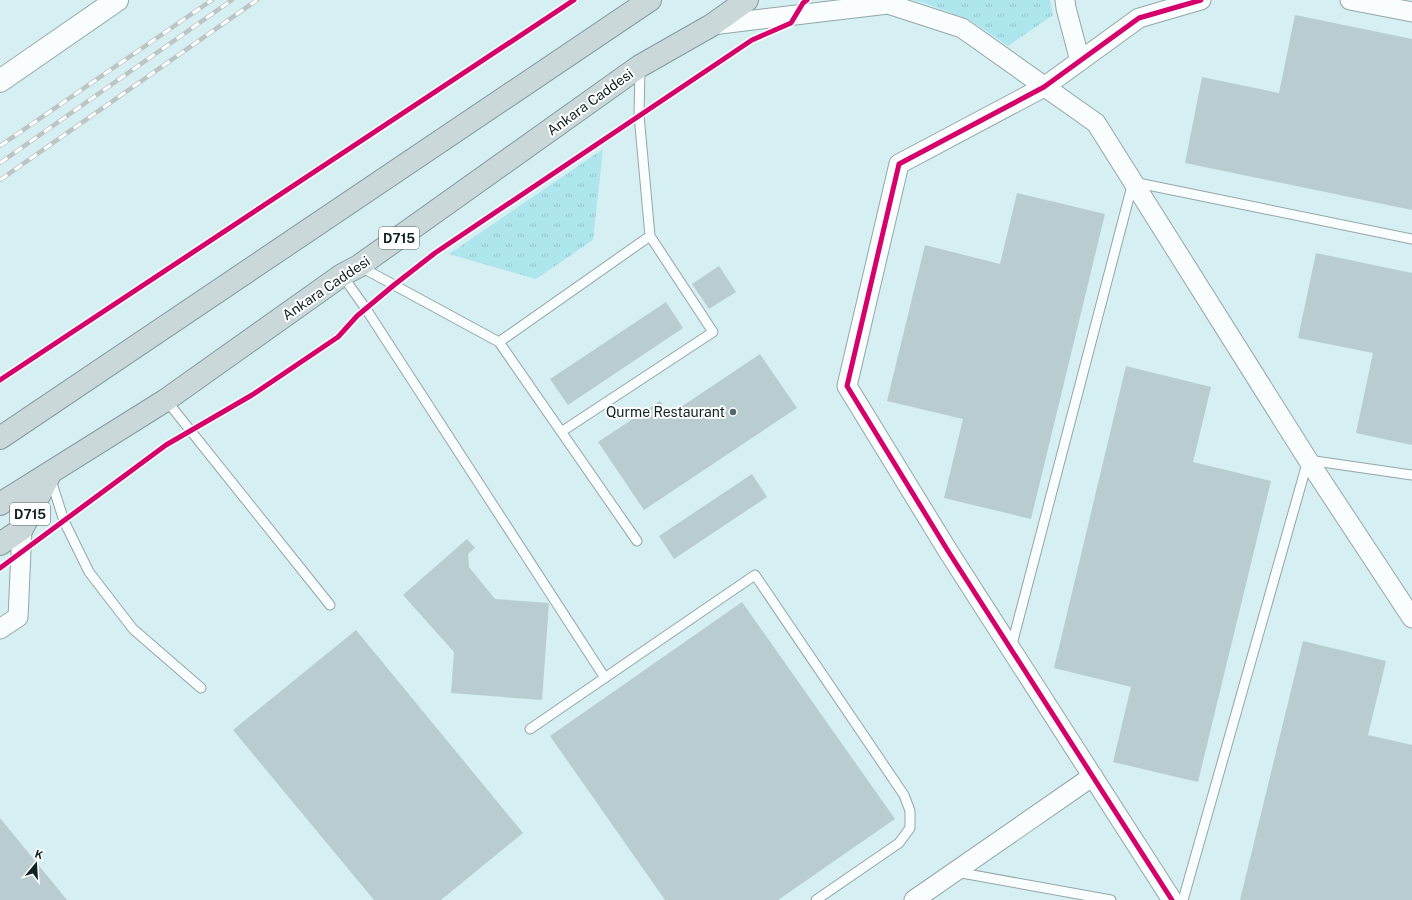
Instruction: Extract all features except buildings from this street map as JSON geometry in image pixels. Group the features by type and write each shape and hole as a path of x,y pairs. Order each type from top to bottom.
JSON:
{"highway":[{"path":"0,438 650,0"},
{"name":"Ankara Caddesi","path":"0,504 166,400 640,66 712,25 747,0"},
{"name":"D715","path":"0,544 22,529 50,474"}],"street":[{"path":"0,81 117,0"},
{"path":"1065,0 1080,61"},
{"path":"1172,900 948,551 846,386 899,164 1044,86 1138,18 1201,0"},
{"path":"1350,0 1412,12"},
{"path":"712,25 888,4 962,28 1096,123 1308,460 1412,618"},
{"path":"0,629 18,617 22,529"},
{"path":"914,900 1093,776"}],"lane":[{"path":"561,432 713,332 650,236 638,115 640,66"},
{"path":"1011,649 1133,182 1412,239"},
{"path":"499,342 650,236"},
{"path":"351,271 499,342 637,541"},
{"path":"351,271 366,309 605,678"},
{"path":"166,400 330,605"},
{"path":"1183,900 1308,460 1412,475"},
{"path":"50,474 64,521 89,572 133,629 201,688"},
{"path":"530,730 755,575 904,795 910,811 910,828 899,842 816,900"},
{"path":"955,872 1111,900"}],"green space":[{"path":"912,0 1050,0 1053,15 1008,46 968,19"},
{"path":"603,149 593,240 536,279 449,254"}],"railway":[{"path":"0,146 212,0"},
{"path":"0,163 232,0"},
{"path":"0,180 257,0"}],"cycle path":[{"path":"0,380 574,0"},
{"path":"0,568 166,445 252,395 338,337 357,316 435,253 752,40 791,23 803,3 807,0"},
{"path":"1172,900 948,551 847,386 899,164 1044,87 1139,18 1201,0"}],"place":[{"name":"Qurme Restaurant","path":"733,412"}]}
